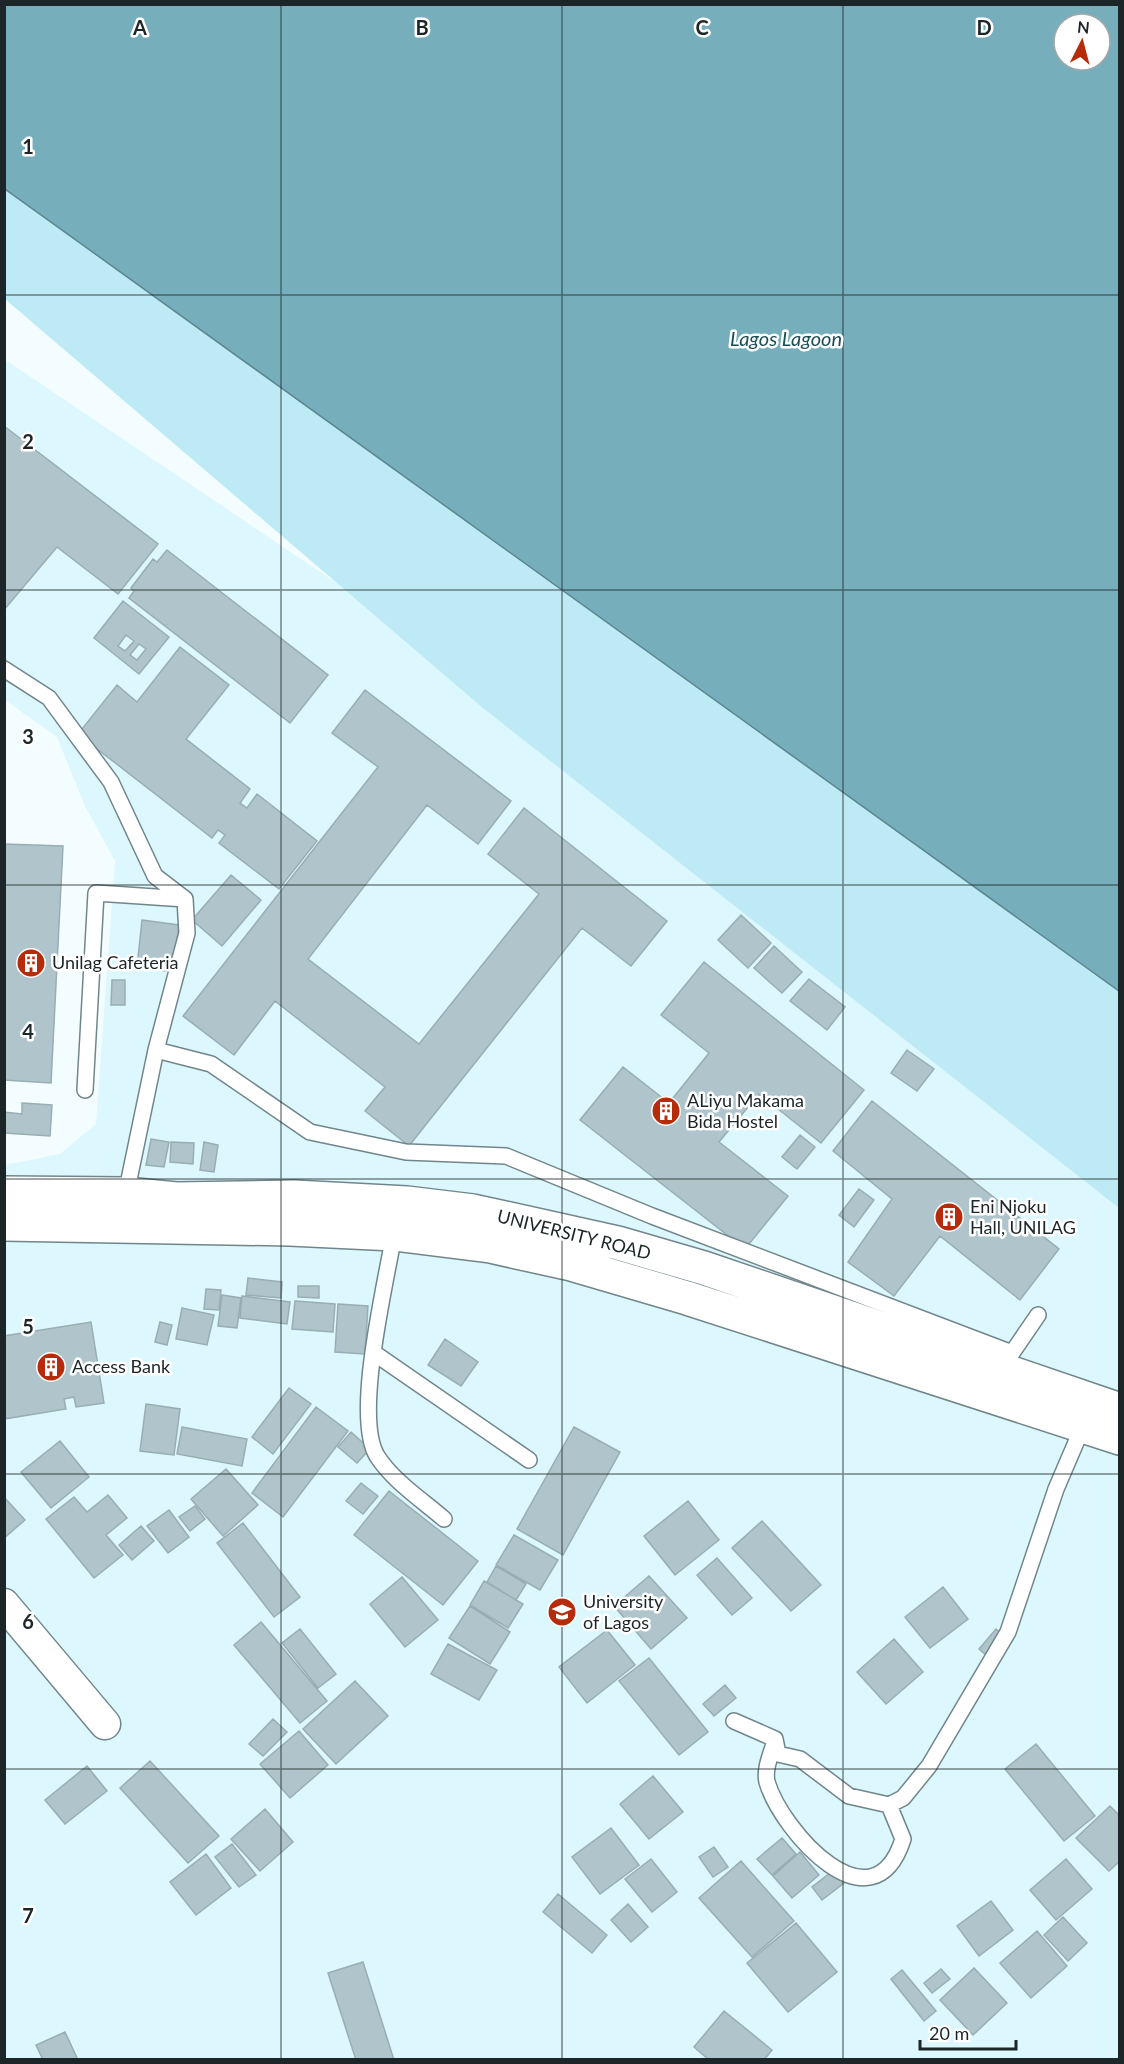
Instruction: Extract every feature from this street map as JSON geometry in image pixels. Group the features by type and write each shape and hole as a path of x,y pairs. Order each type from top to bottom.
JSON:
{"main road":[{"name":"UNIVERSITY ROAD","path":"4,1193 126,1194 176,1199 294,1197 407,1203 473,1211 618,1243 704,1268 1119,1410"},
{"name":"UNIVERSITY ROAD","path":"4,1224 290,1229 394,1234 490,1246 571,1263 1119,1438"}],"street":[{"path":"4,1604 105,1724"}],"lane":[{"path":"4,669 49,698 111,782 155,876 185,899 187,933 156,1050 126,1194"},
{"path":"85,1090 96,892 185,899"},
{"path":"156,1050 211,1064 310,1132 406,1152 506,1156 652,1215 1012,1353 1038,1315"},
{"path":"394,1234 374,1353 367,1413 369,1434 377,1455 394,1476 444,1520"},
{"path":"374,1353 529,1460"},
{"path":"775,1739 778,1754 800,1759 849,1796 889,1805 903,1798 929,1766 1008,1632 1056,1489 1083,1426"},
{"path":"734,1721 775,1739"},
{"path":"775,1739 767,1776 783,1812 799,1837 835,1869 850,1877 872,1878 888,1869 899,1854 903,1839 889,1805"}],"shaded area":[{"name":"Lagos Lagoon","path":"5,5 1119,5 1119,1208 483,708 5,299"},
{"name":"University of Lagos","path":"4,359 1119,1110 1119,2059 5,2059 5,1165 60,1154 96,1124 115,861 85,806 57,737 5,700"}],"water":[{"name":"Lagos Lagoon","path":"5,4 1119,5 1119,991 5,189"}],"building":[{"path":"4,426 158,544 118,594 57,547 4,610"},
{"path":"167,550 328,675 290,723 129,598 134,591 131,588 153,559 157,562"},
{"path":"123,601 169,637 139,674 94,638","holes":["126,635 134,641 125,651 118,646","139,644 146,649 137,660 130,655"]},
{"path":"180,647 229,685 186,739 250,789 240,803 247,808 257,794 317,841 279,889 219,843 225,835 218,830 212,838 78,734 117,685 137,702"},
{"path":"365,690 511,801 478,844 427,805 308,959 419,1044 539,894 488,854 524,808 667,921 631,966 582,928 409,1146 365,1111 385,1087 275,1001 234,1055 183,1016 378,767 332,733"},
{"name":"Unilag Cafeteria","path":"4,844 63,846 51,1083 4,1080"},
{"path":"231,875 261,900 222,946 192,920"},
{"path":"741,915 771,943 748,968 718,940"},
{"path":"142,920 179,925 173,972 137,967"},
{"path":"774,946 802,972 782,993 754,968"},
{"name":"ALiyu Makama Bida Hostel","path":"704,962 864,1090 821,1143 759,1094 719,1142 788,1196 745,1249 580,1120 623,1067 669,1103 709,1053 661,1015"},
{"path":"809,979 845,1007 827,1030 790,1001"},
{"path":"112,980 125,980 125,1005 111,1005"},
{"path":"907,1050 934,1069 917,1091 891,1073"},
{"name":"Eni Njoku Hall, UNILAG","path":"872,1101 1059,1249 1020,1300 940,1236 894,1296 848,1262 892,1199 833,1151"},
{"path":"22,1103 52,1105 50,1136 4,1133 4,1112 22,1114"},
{"path":"800,1135 815,1147 797,1169 782,1157"},
{"path":"151,1139 169,1142 164,1167 146,1165"},
{"path":"171,1142 194,1143 193,1164 170,1162"},
{"path":"204,1142 218,1145 214,1172 200,1170"},
{"path":"859,1189 874,1200 854,1227 839,1215"},
{"path":"248,1278 282,1282 281,1298 246,1295"},
{"path":"298,1286 319,1286 319,1298 298,1297"},
{"path":"206,1289 221,1290 219,1310 204,1309"},
{"path":"222,1295 241,1298 237,1328 218,1326"},
{"path":"242,1296 290,1302 287,1324 240,1318"},
{"path":"295,1301 335,1304 333,1332 292,1329"},
{"path":"338,1304 368,1306 365,1354 335,1352"},
{"path":"182,1308 214,1315 207,1345 176,1339"},
{"name":"Access Bank","path":"91,1322 104,1403 76,1407 74,1397 64,1399 66,1409 4,1419 4,1336"},
{"path":"160,1322 172,1325 167,1345 155,1342"},
{"path":"445,1339 478,1362 461,1386 428,1365"},
{"path":"289,1388 311,1404 273,1454 252,1437"},
{"path":"146,1404 180,1409 174,1455 140,1451"},
{"path":"316,1407 348,1431 283,1517 252,1493"},
{"path":"182,1427 247,1439 242,1466 177,1454"},
{"path":"574,1427 620,1452 563,1555 517,1529"},
{"path":"351,1432 370,1449 357,1463 338,1447"},
{"path":"60,1441 89,1477 51,1508 21,1472"},
{"path":"226,1469 258,1505 223,1536 191,1499"},
{"path":"361,1483 378,1496 363,1514 346,1501"},
{"path":"389,1491 478,1561 443,1605 354,1535"},
{"path":"108,1495 127,1518 106,1535 123,1555 94,1578 46,1519 74,1497 87,1512"},
{"path":"4,1497 25,1520 4,1538"},
{"path":"688,1501 719,1540 675,1575 644,1536"},
{"path":"195,1506 205,1519 190,1531 179,1517"},
{"path":"169,1510 189,1537 168,1553 147,1526"},
{"path":"762,1521 821,1585 791,1611 732,1548"},
{"path":"243,1523 300,1597 274,1617 217,1543"},
{"path":"141,1526 154,1541 132,1560 119,1545"},
{"path":"514,1535 558,1560 540,1590 496,1565"},
{"path":"717,1558 752,1598 732,1615 697,1575"},
{"path":"496,1566 526,1584 516,1600 487,1582"},
{"path":"649,1576 687,1618 651,1649 614,1606"},
{"path":"402,1577 438,1620 405,1647 370,1604"},
{"path":"484,1581 523,1604 508,1628 470,1605"},
{"path":"943,1587 968,1619 930,1648 905,1617"},
{"path":"470,1606 510,1632 490,1664 449,1638"},
{"path":"261,1622 327,1701 300,1723 234,1645"},
{"path":"300,1629 336,1674 318,1688 282,1643"},
{"path":"996,1629 1005,1637 988,1657 979,1649"},
{"path":"607,1630 635,1665 587,1703 559,1667"},
{"path":"894,1639 923,1672 886,1704 857,1672"},
{"path":"448,1644 497,1670 479,1700 431,1674"},
{"path":"649,1658 708,1732 679,1755 619,1681"},
{"path":"355,1681 388,1716 336,1764 303,1729"},
{"path":"725,1685 736,1698 714,1716 703,1704"},
{"path":"273,1719 287,1732 263,1756 249,1744"},
{"path":"299,1731 328,1765 290,1798 260,1764"},
{"path":"1036,1744 1095,1816 1064,1841 1005,1769"},
{"path":"150,1761 219,1836 188,1863 120,1788"},
{"path":"87,1766 107,1791 65,1824 45,1800"},
{"path":"653,1776 683,1812 649,1839 620,1804"},
{"path":"1110,1806 1120,1816 1120,1861 1109,1871 1076,1838"},
{"path":"265,1809 293,1842 260,1871 231,1839"},
{"path":"611,1828 639,1865 600,1894 572,1857"},
{"path":"782,1838 796,1854 772,1875 757,1859"},
{"path":"232,1844 256,1875 239,1887 215,1857"},
{"path":"714,1847 728,1867 713,1877 699,1857"},
{"path":"800,1852 819,1875 792,1898 773,1876"},
{"path":"206,1854 231,1888 196,1915 170,1882"},
{"path":"651,1859 677,1892 652,1912 625,1879"},
{"path":"1066,1859 1092,1889 1056,1920 1030,1890"},
{"path":"741,1861 794,1921 752,1957 699,1898"},
{"path":"834,1870 844,1883 822,1900 812,1887"},
{"path":"558,1894 607,1935 592,1953 543,1912"},
{"path":"991,1901 1013,1930 979,1956 957,1926"},
{"path":"628,1904 648,1927 631,1942 611,1920"},
{"path":"1063,1917 1087,1943 1068,1961 1044,1935"},
{"path":"796,1923 837,1972 788,2012 747,1963"},
{"path":"1037,1931 1067,1966 1031,1998 1000,1963"},
{"path":"363,1962 394,2060 356,2060 328,1973"},
{"path":"974,1968 1007,2003 973,2035 940,2000"},
{"path":"941,1969 950,1979 932,1993 924,1983"},
{"path":"902,1970 936,2011 924,2021 891,1979"},
{"path":"724,2011 772,2050 764,2060 709,2060 694,2047"},
{"path":"65,2032 78,2060 43,2060 36,2045"}],"place":[{"name":"Unilag Cafeteria","path":"31,963"},
{"name":"ALiyu Makama Bida Hostel","path":"666,1111"},
{"name":"Eni Njoku Hall, UNILAG","path":"949,1217"},
{"name":"Access Bank","path":"51,1367"},
{"name":"University of Lagos","path":"562,1612"}]}
